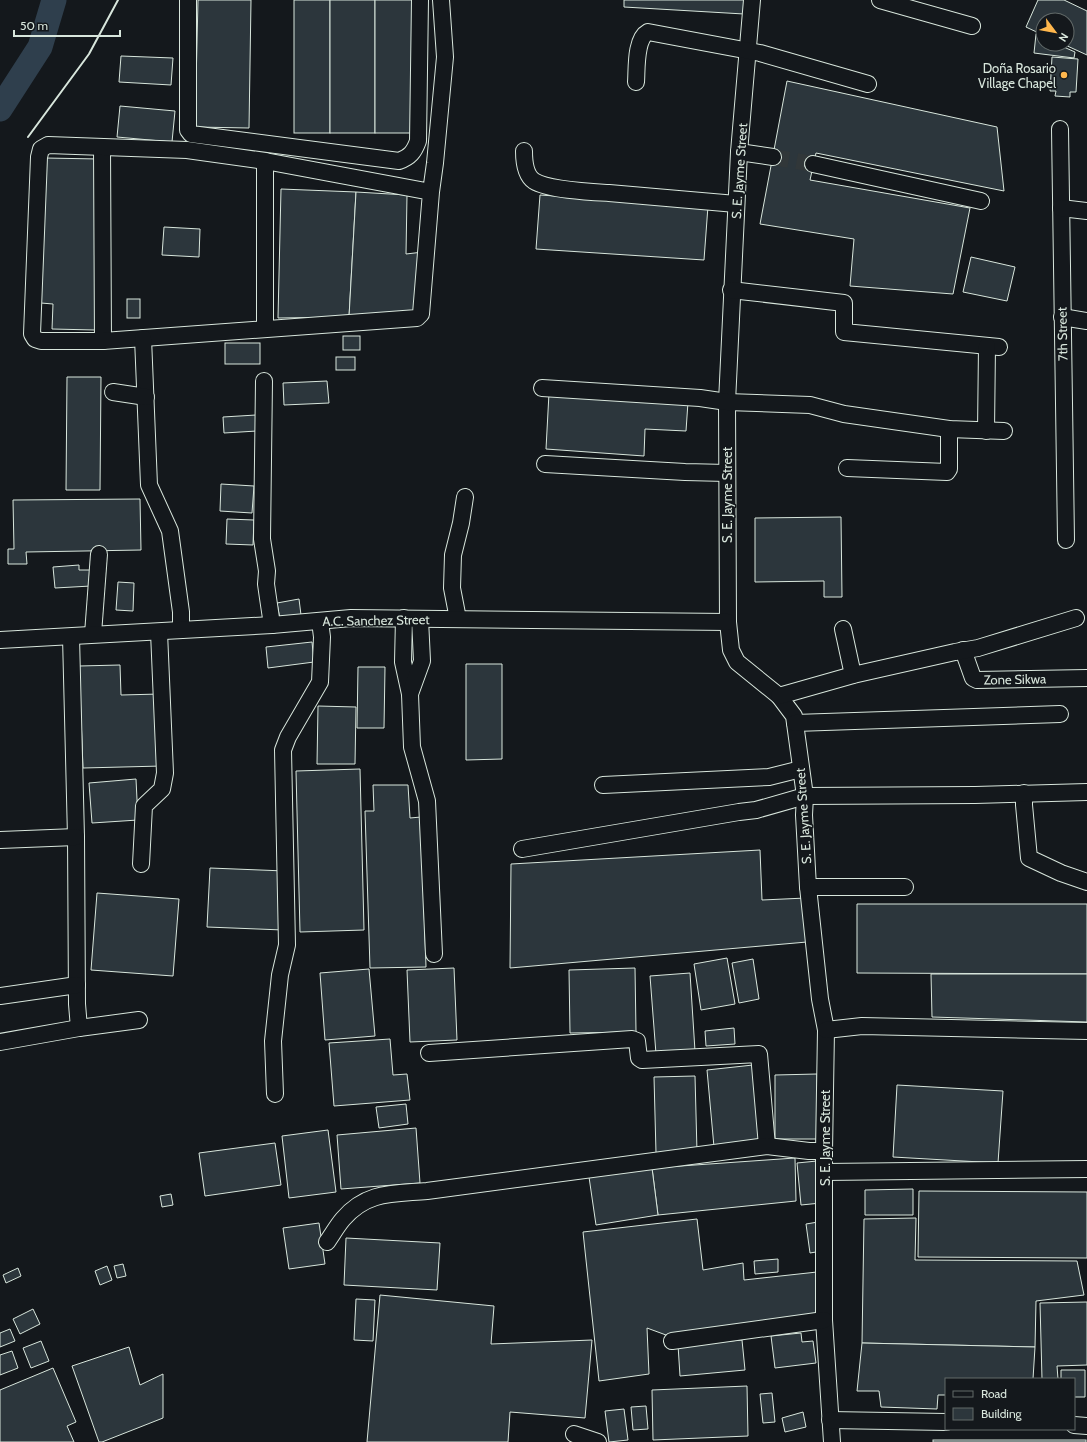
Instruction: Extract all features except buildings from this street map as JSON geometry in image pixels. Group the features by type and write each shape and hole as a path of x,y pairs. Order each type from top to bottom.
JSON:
{"street":[{"path":"188,0 188,130 191,134 399,161 408,158 415,150 418,142 420,0"},
{"path":"431,192 265,161 187,150 48,144 41,149 38,157 32,334 35,339 41,341 102,341 420,317 445,57 441,0"},
{"name":"S. E. Jayme Street","path":"752,0 739,152 731,290 727,402 728,622 731,650 737,662 779,696 794,716 805,796 804,815 808,887 820,999 826,1030 824,1320 832,1442"},
{"path":"880,0 972,26"},
{"path":"636,82 639,43 643,35 648,32 748,50 868,84"},
{"name":"7th Street","path":"1060,129 1066,540"},
{"path":"102,147 102,341"},
{"path":"524,151 524,162 532,180 542,185 577,191 736,204"},
{"path":"739,152 773,157"},
{"path":"265,161 265,328"},
{"path":"813,164 981,201"},
{"path":"1061,208 1087,211"},
{"path":"731,290 844,303 844,332 993,346 986,430"},
{"path":"1062,318 1087,321"},
{"path":"143,338 149,485 170,531 181,612 181,630"},
{"path":"264,381 262,539 267,571 267,591 272,624"},
{"path":"542,388 700,398 727,402 810,404 844,414 949,429 1004,431"},
{"path":"113,392 146,397"},
{"path":"847,468 947,472 949,469 949,429"},
{"path":"545,464 727,473"},
{"path":"458,619 452,588 453,555 461,523 465,497"},
{"path":"93,634 99,554"},
{"name":"A.C. Sanchez Street","path":"0,640 71,637 93,634 159,632 351,618 728,622"},
{"path":"404,618 403,662 410,694 412,747 427,801 434,954"},
{"path":"779,696 853,675 963,650 978,648 1076,618"},
{"path":"410,694 422,661 420,619"},
{"path":"275,1094 273,1041 280,975 287,945 282,750 320,682 322,636 320,621"},
{"path":"842,629 853,675"},
{"path":"141,864 144,806 162,789 165,773 159,632"},
{"path":"71,637 76,837 78,1028"},
{"name":"Zone Sikwa","path":"963,650 973,678 977,680 1087,678"},
{"path":"795,723 1060,714"},
{"path":"603,785 769,777 801,769"},
{"path":"522,849 756,810 805,796 976,795 1087,792"},
{"path":"1024,793 1029,858 1061,874 1087,882"},
{"path":"0,840 76,837"},
{"path":"808,887 905,887"},
{"path":"0,996 77,985"},
{"path":"0,1042 78,1028 139,1020"},
{"path":"826,1030 862,1026 1087,1031"},
{"path":"429,1053 632,1039 637,1041 639,1058 642,1060 765,1052 767,1146"},
{"path":"327,1242 341,1220 362,1202 377,1196 435,1190 767,1146 824,1151"},
{"path":"825,1172 1087,1169"},
{"path":"672,1341 824,1320"},
{"path":"830,1420 945,1422"},
{"path":"1075,1425 1087,1426"},
{"path":"574,1434 598,1442"}],"waterway":[{"path":"0,109 40,47 54,0"}],"tunnel":[{"path":"773,157 813,164"}],"wall":[{"path":"28,137 89,54 118,0"}],"place":[{"name":"Doña Rosario Village Chapel","path":"1064,75"}]}
